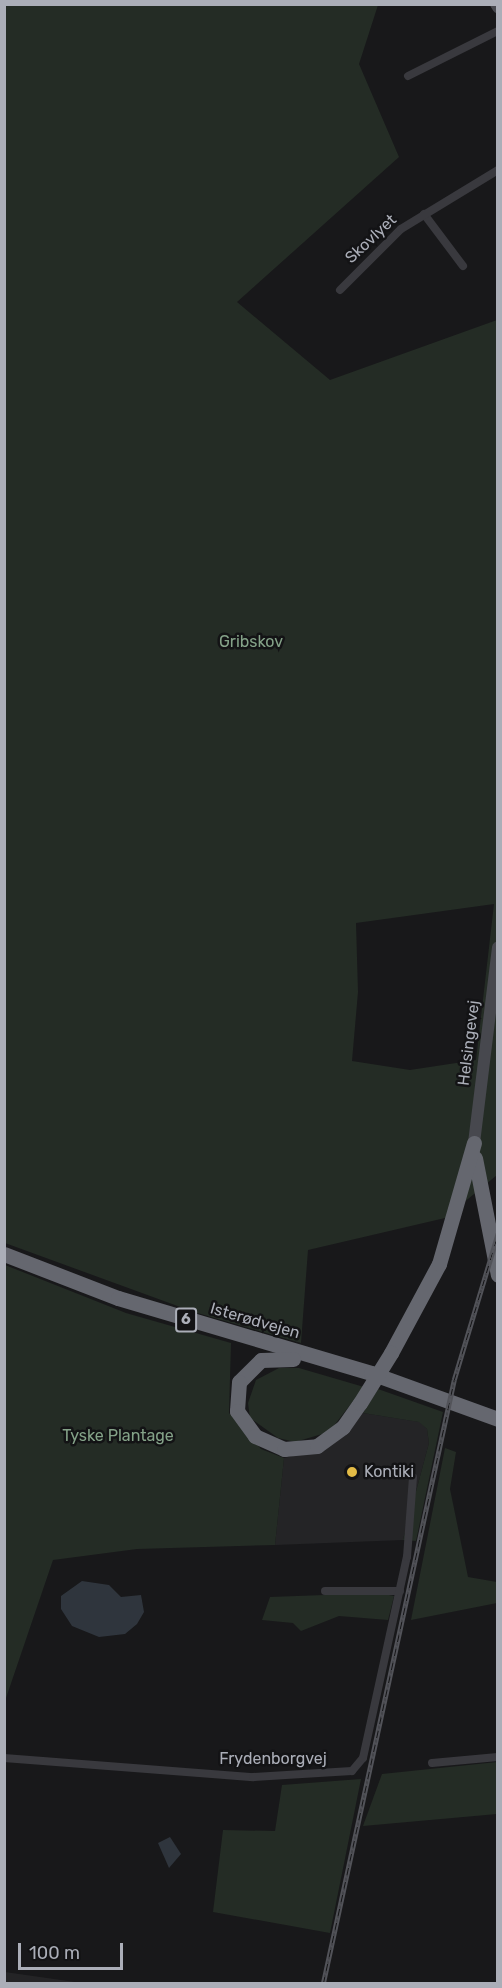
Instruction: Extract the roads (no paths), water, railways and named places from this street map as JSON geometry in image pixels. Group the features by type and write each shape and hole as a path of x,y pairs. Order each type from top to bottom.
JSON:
{"highway":[{"path":"474,1143 498,1275"},
{"path":"474,1143 440,1264 391,1353 360,1402 331,1438 292,1449 255,1436 241,1418 236,1396 239,1382 254,1365 275,1356 290,1358 498,1429"},
{"name":"Isterødvejen","path":"4,1254 137,1305 371,1374 498,1419"}],"street":[{"path":"408,76 498,31"},
{"name":"Skovlyet","path":"340,290 381,245 424,214 498,170"},
{"path":"424,214 463,266"},
{"name":"Helsingevej","path":"474,1143 498,947"},
{"name":"Frydenborgvej","path":"4,1758 253,1777 352,1771 363,1758 400,1591 412,1478"},
{"path":"325,1591 400,1591"},
{"path":"432,1763 498,1757"}],"railway":[{"path":"323,1984 454,1380 498,1233"}],"place":[{"name":"Kontiki","path":"352,1472"}],"park label":[{"name":"Gribskov","path":"251,642"},
{"name":"Tyske Plantage","path":"118,1436"}]}
